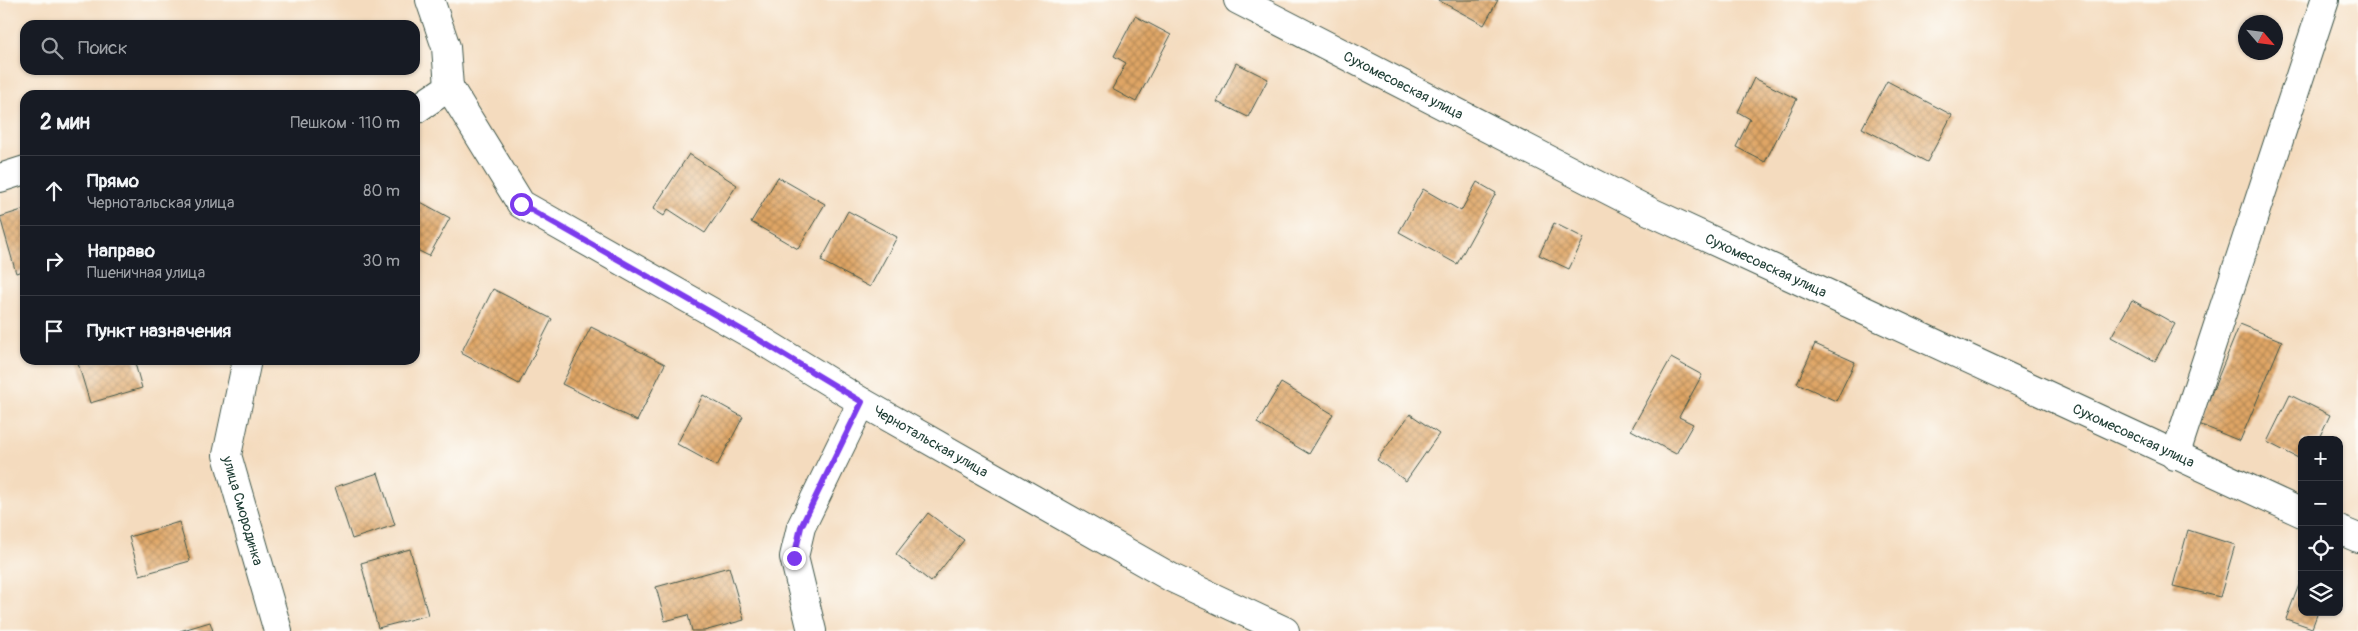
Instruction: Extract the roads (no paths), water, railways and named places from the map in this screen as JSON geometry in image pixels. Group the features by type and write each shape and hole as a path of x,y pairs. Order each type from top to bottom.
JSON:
{"street":[{"path":"420,107 449,87 446,47 430,0"},
{"name":"Сухомесовская улица","path":"1238,0 1649,211 2175,456 2298,511"},
{"path":"2175,456 2325,0"},
{"name":"Чернотальская улица","path":"449,87 521,204 756,338 862,402 1172,578 1285,631"},
{"path":"0,178 20,172"},
{"name":"улица Смородинка","path":"246,365 227,455 278,631"},
{"path":"812,631 794,558 801,527 862,402"},
{"path":"2343,532 2358,538"}]}
